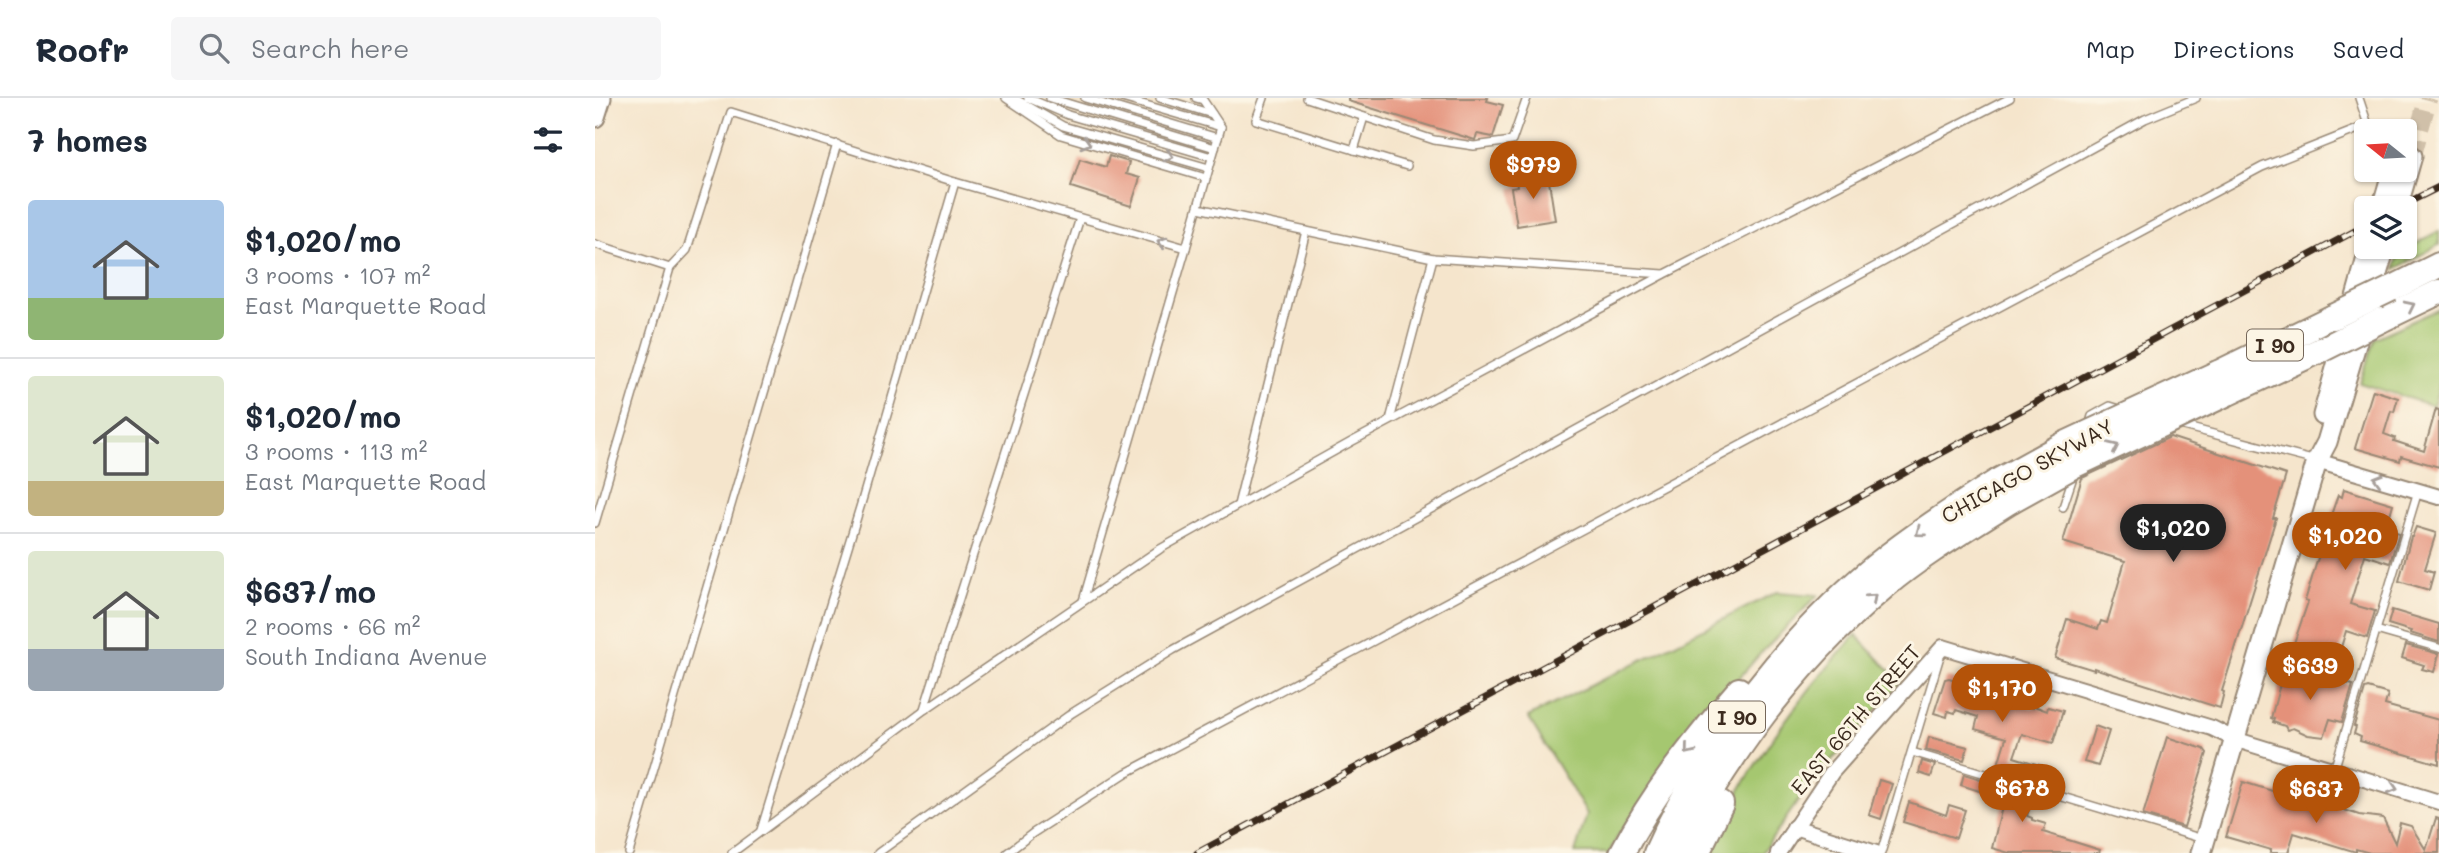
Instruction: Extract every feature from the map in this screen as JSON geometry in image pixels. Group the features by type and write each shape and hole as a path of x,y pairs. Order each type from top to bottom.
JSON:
{"highway":[{"name":"CHICAGO SKYWAY","path":"1656,853 1696,777 1734,720 1795,646 1840,598 1886,558 1926,528 2004,491 2073,466 2223,383 2333,317 2439,265"},
{"name":"CHICAGO SKYWAY","path":"2223,383 2323,349 2439,292"},
{"name":"CHICAGO SKYWAY","path":"1676,853 1702,803 1742,742 1822,644 1888,584 1953,537 2004,491"},
{"path":"1622,853 1655,795 1728,702 1788,635 1840,598"},
{"path":"1697,853 1729,790 1799,688 1822,644"}],"street":[{"path":"595,117 601,98"},
{"path":"2317,461 2317,439 2366,259"},
{"path":"2203,846 2317,461 2327,442 2381,259"},
{"path":"2317,461 2439,497"},
{"path":"1943,647 2212,728 2234,739 2439,802"},
{"name":"EAST 66TH STREET","path":"1778,853 1832,772 1943,647"},
{"path":"1794,827 1879,853"}],"lane":[{"path":"1006,98 1061,135 1206,178"},
{"path":"1014,98 1063,126 1209,168"},
{"path":"1028,98 1068,115 1212,157"},
{"path":"1049,98 1215,148"},
{"path":"1085,98 1218,138"},
{"path":"1122,98 1221,127"},
{"path":"1160,98 1212,114"},
{"path":"1083,602 1221,127 1203,100 1196,98"},
{"path":"1264,98 1257,120 1407,166"},
{"path":"1307,98 1434,140 1474,146 1512,141 1527,98"},
{"path":"732,853 924,710 1160,549 1390,420 1665,274 2010,98"},
{"path":"878,853 1072,713 1173,650 2145,119 2196,98"},
{"path":"1007,853 1033,833 1126,774 1188,740 2262,167 2368,125 2359,98"},
{"path":"595,523 670,268 687,250 731,112 955,182 1185,248"},
{"path":"1354,150 1364,117"},
{"path":"629,853 837,144"},
{"path":"761,831 865,491 955,182"},
{"path":"1198,208 1433,258 1665,274"},
{"path":"924,710 1080,218"},
{"path":"1238,505 1306,231"},
{"path":"595,244 670,268"},
{"path":"1390,420 1433,258"},
{"path":"2084,442 2092,416 2110,406 2317,461"},
{"path":"2063,508 2080,455"},
{"path":"2334,770 2418,491"},
{"path":"2376,629 2439,648"},
{"path":"1879,853 1943,647"},
{"path":"1912,752 2203,846"}],"green space":[{"path":"2439,231 2439,245 2417,257 2417,243"},
{"path":"2398,259 2413,259 2395,269"},
{"path":"2439,309 2439,388 2433,406 2360,383 2375,338"},
{"path":"1777,592 1818,595 1759,655 1701,722 1619,834 1609,853 1575,853 1587,814 1528,717"},
{"path":"1856,635 1901,682 1805,791 1762,853 1708,853 1738,794 1773,738 1792,711"}],"building":[{"path":"1348,98 1488,98 1487,101 1503,105 1493,137 1477,134 1475,140 1348,101"},
{"path":"1109,156 1129,162 1126,174 1140,178 1131,206 1071,187 1080,159 1106,167"},
{"path":"1541,176 1541,182 1549,181 1555,220 1517,226 1511,188 1517,187 1516,180"},
{"path":"2373,390 2398,398 2384,434 2395,438 2394,441 2424,451 2436,409 2439,410 2439,467 2401,456 2400,461 2355,448"},
{"path":"2170,437 2286,475 2273,518 2276,518 2222,691 2224,692 2220,708 2055,658 2067,619 2098,629 2101,621 2107,623 2125,561 2063,542 2082,478"},
{"path":"2344,489 2393,504 2386,529 2399,533 2390,563 2365,555 2350,604 2375,611 2367,638 2346,631 2338,657 2294,643 2331,515 2338,495 2342,497"},
{"path":"2416,527 2436,533 2425,569 2434,572 2429,590 2399,581"},
{"path":"2392,610 2439,624 2439,642 2388,624"},
{"path":"2406,645 2439,654 2434,672 2422,669 2424,665 2402,658"},
{"path":"2290,667 2341,685 2342,682 2353,685 2342,722 2330,719 2324,737 2308,735 2293,728 2287,730 2271,718 2284,669 2289,671"},
{"path":"1945,679 1981,688 1980,692 2033,708 2034,706 2047,711 2048,707 2063,711 2053,743 2022,734 2014,757 2046,767 2041,782 1996,771 2006,738 1975,729 1978,717 1956,710 1955,713 1948,711 1947,717 1934,713"},
{"path":"2365,689 2388,694 2385,705 2439,720 2439,764 2360,741 2361,737 2354,734 2354,726"},
{"path":"2095,726 2109,731 2098,766 2084,762"},
{"path":"1929,737 1968,747 1964,760 1926,750"},
{"path":"2167,737 2204,749 2207,753 2184,827 2143,815"},
{"path":"1922,761 1935,765 1931,777 1919,773"},
{"path":"1964,774 2033,795 2027,816 2046,824 2043,832 2100,850 2099,853 2009,853 1992,848 2004,799 1961,785"},
{"path":"1879,780 1892,784 1881,819 1869,815"},
{"path":"2243,782 2308,802 2316,802 2321,798 2323,804 2337,808 2342,806 2344,810 2359,815 2383,818 2395,843 2400,823 2411,826 2426,850 2436,818 2439,819 2439,853 2370,853 2356,849 2356,852 2294,833 2288,853 2270,853 2271,850 2226,837"},
{"path":"1909,802 1946,815 1949,805 1965,810 1956,838 1903,822"}],"tunnel":[{"path":"2417,138 2428,98"}],"railway":[{"path":"2417,198 2439,187"},
{"path":"1197,853 2354,231"}]}
